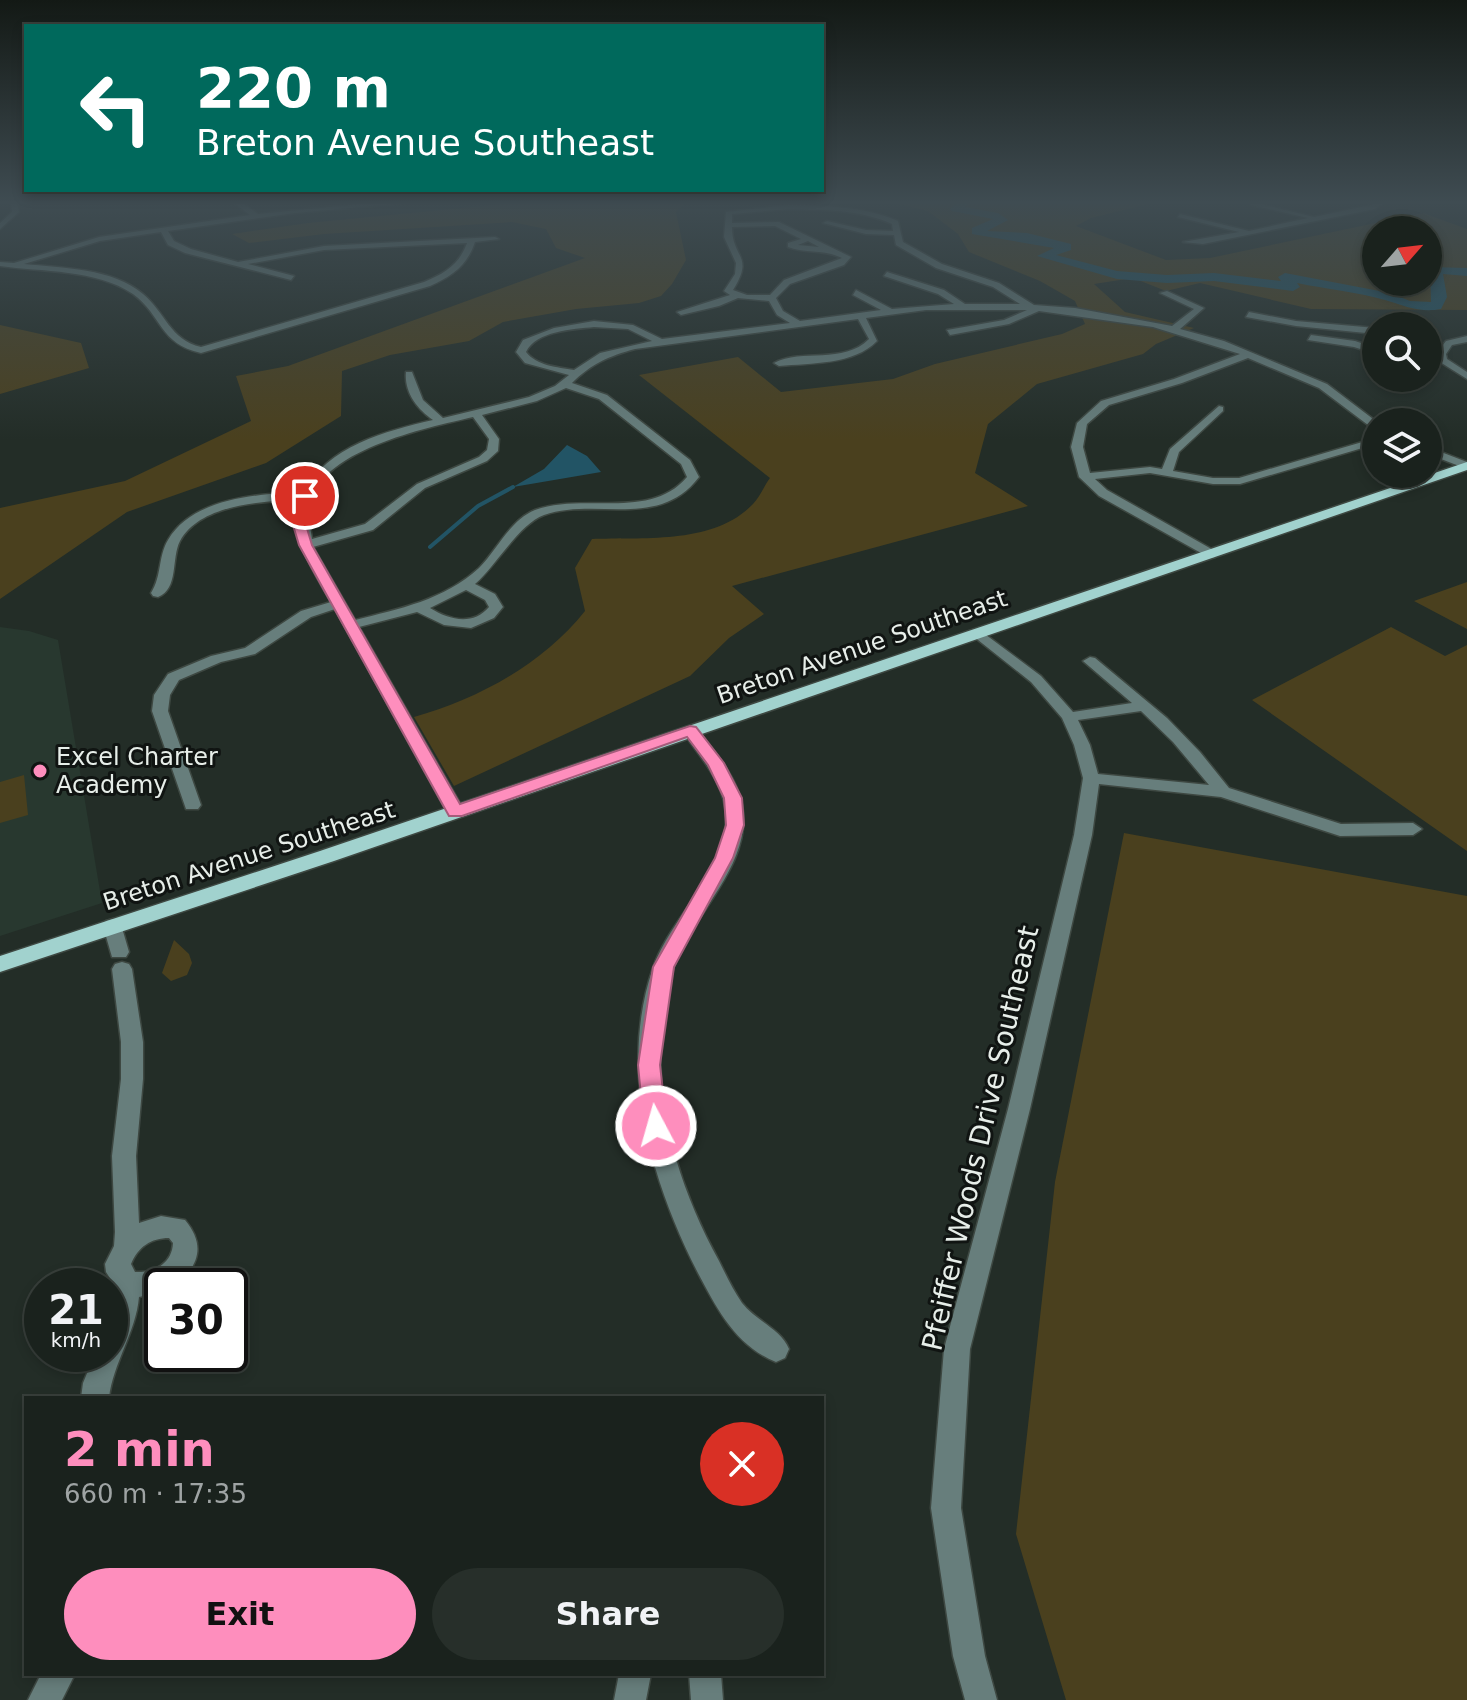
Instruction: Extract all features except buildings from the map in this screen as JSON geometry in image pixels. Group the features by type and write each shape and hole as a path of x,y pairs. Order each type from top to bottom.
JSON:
{"main road":[{"name":"Breton Avenue Southeast","path":"0,964 456,812 1467,466"}],"street":[{"path":"107,281 132,289 147,303 170,337 189,348 201,350 432,281"},
{"path":"734,281 728,291 735,296"},
{"path":"681,312 735,296 772,298 789,281"},
{"path":"909,281 941,292 983,318"},
{"path":"950,332 1022,318 1035,310 985,281"},
{"path":"856,293 889,311"},
{"path":"1164,293 1200,308 1174,329"},
{"path":"772,298 780,313 800,323 961,305 1063,310 1174,329 1249,354 1323,386 1362,415"},
{"path":"1249,315 1284,324 1324,324 1362,329"},
{"path":"779,363 836,356 866,348 874,339 861,316"},
{"path":"741,336 734,326 737,322 766,319"},
{"path":"456,812 306,545 300,525 305,496 317,478 337,461 370,443 439,420 533,399 565,384 574,373 593,360 615,351 660,342 793,334 803,330 800,323"},
{"path":"574,373 528,361 521,352 526,342 559,329 585,325 627,327 645,332 660,342"},
{"path":"1311,338 1362,346"},
{"path":"1467,339 1449,343 1443,353 1452,368 1467,376"},
{"path":"1210,554 1103,493 1085,477 1077,447 1082,423 1105,403 1178,381 1249,354"},
{"path":"409,374 417,401 424,411 439,420"},
{"path":"350,625 420,608 466,585 485,569 533,515 563,507 665,500 679,494 692,479 686,462 629,416 593,392 565,384"},
{"path":"1167,472 1174,451 1219,409"},
{"path":"306,545 369,527 421,486 483,459 492,451 494,439 474,412"},
{"path":"1085,477 1136,469 1213,481 1240,481 1362,445"},
{"path":"1442,456 1467,466"},
{"path":"158,593 167,579 174,540 194,521 243,502 305,496"},
{"path":"420,608 449,624 480,621 492,616 496,607 490,597 466,585"},
{"path":"192,805 160,711 162,695 173,677 216,659 250,651 306,614 338,604"},
{"name":"Pfeiffer Woods Drive Southeast","path":"978,633 1036,679 1069,717 1082,745 1091,778 1083,835 1023,1094 957,1349 946,1508 969,1656 981,1700"},
{"path":"1090,661 1144,706 1210,774 1223,792"},
{"path":"1069,717 1144,706"},
{"path":"690,731 715,763 733,798 735,825 724,858 664,967 649,1065 656,1126 671,1182 696,1246 737,1318 776,1349"},
{"path":"1091,778 1223,792 1340,830 1413,829"},
{"path":"113,926 132,1042 132,1079 124,1156 133,1232 118,1268"},
{"path":"133,1232 167,1226 176,1228 186,1240 184,1259 176,1268"},
{"path":"128,1283 144,1285"},
{"path":"128,1308 144,1294"},
{"path":"95,1396 101,1372"},
{"path":"44,1700 58,1676"},
{"path":"630,1700 635,1676"},
{"path":"705,1676 707,1700"}],"shaded area":[{"path":"521,281 674,281 661,296 639,303 576,309 503,322 469,341 390,355 342,371 341,416 266,463 127,512 0,599 0,508 125,481 251,421 236,376 288,366"},
{"path":"1041,281 1111,281 1094,284 1125,312 1194,328 1156,344 1143,354 1037,384 988,424 975,473 1028,506 732,586 764,614 729,638 690,676 454,786 414,717 485,690 529,663 568,630 585,611 575,568 592,539 677,536 719,526 753,504 770,478 639,375 738,357 781,392 893,379 935,364 1062,334 1085,324 1075,301"},
{"path":"1141,281 1362,281 1362,296 1442,296 1442,281 1467,281 1467,310 1311,309 1200,283 1166,291"},
{"path":"0,325 81,343 89,368 0,394"},
{"path":"1467,582 1467,629 1414,601"},
{"name":"Excel Charter Academy","path":"0,627 29,631 58,640 102,903 0,936"},
{"path":"1391,627 1445,656 1467,645 1467,851 1252,700"},
{"path":"24,775 28,815 0,823 0,782"},
{"path":"1124,833 1467,896 1467,1700 1066,1700 1016,1534 1055,1182"},
{"path":"174,940 189,954 192,963 187,975 171,981 162,973"}],"water":[{"path":"567,445 587,456 601,472 513,487 544,469"}],"waterway":[{"path":"1248,281 1293,287 1288,281"},
{"path":"1308,281 1390,297 1408,305 1436,306 1440,297 1437,281"},
{"path":"430,547 478,506 513,487"}],"place":[{"name":"Excel Charter Academy","path":"40,771"}],"route":[{"path":"305,496 300,525 306,545 456,812 690,731 715,763 733,798 735,825 724,858 664,967 649,1065 656,1126"}]}
